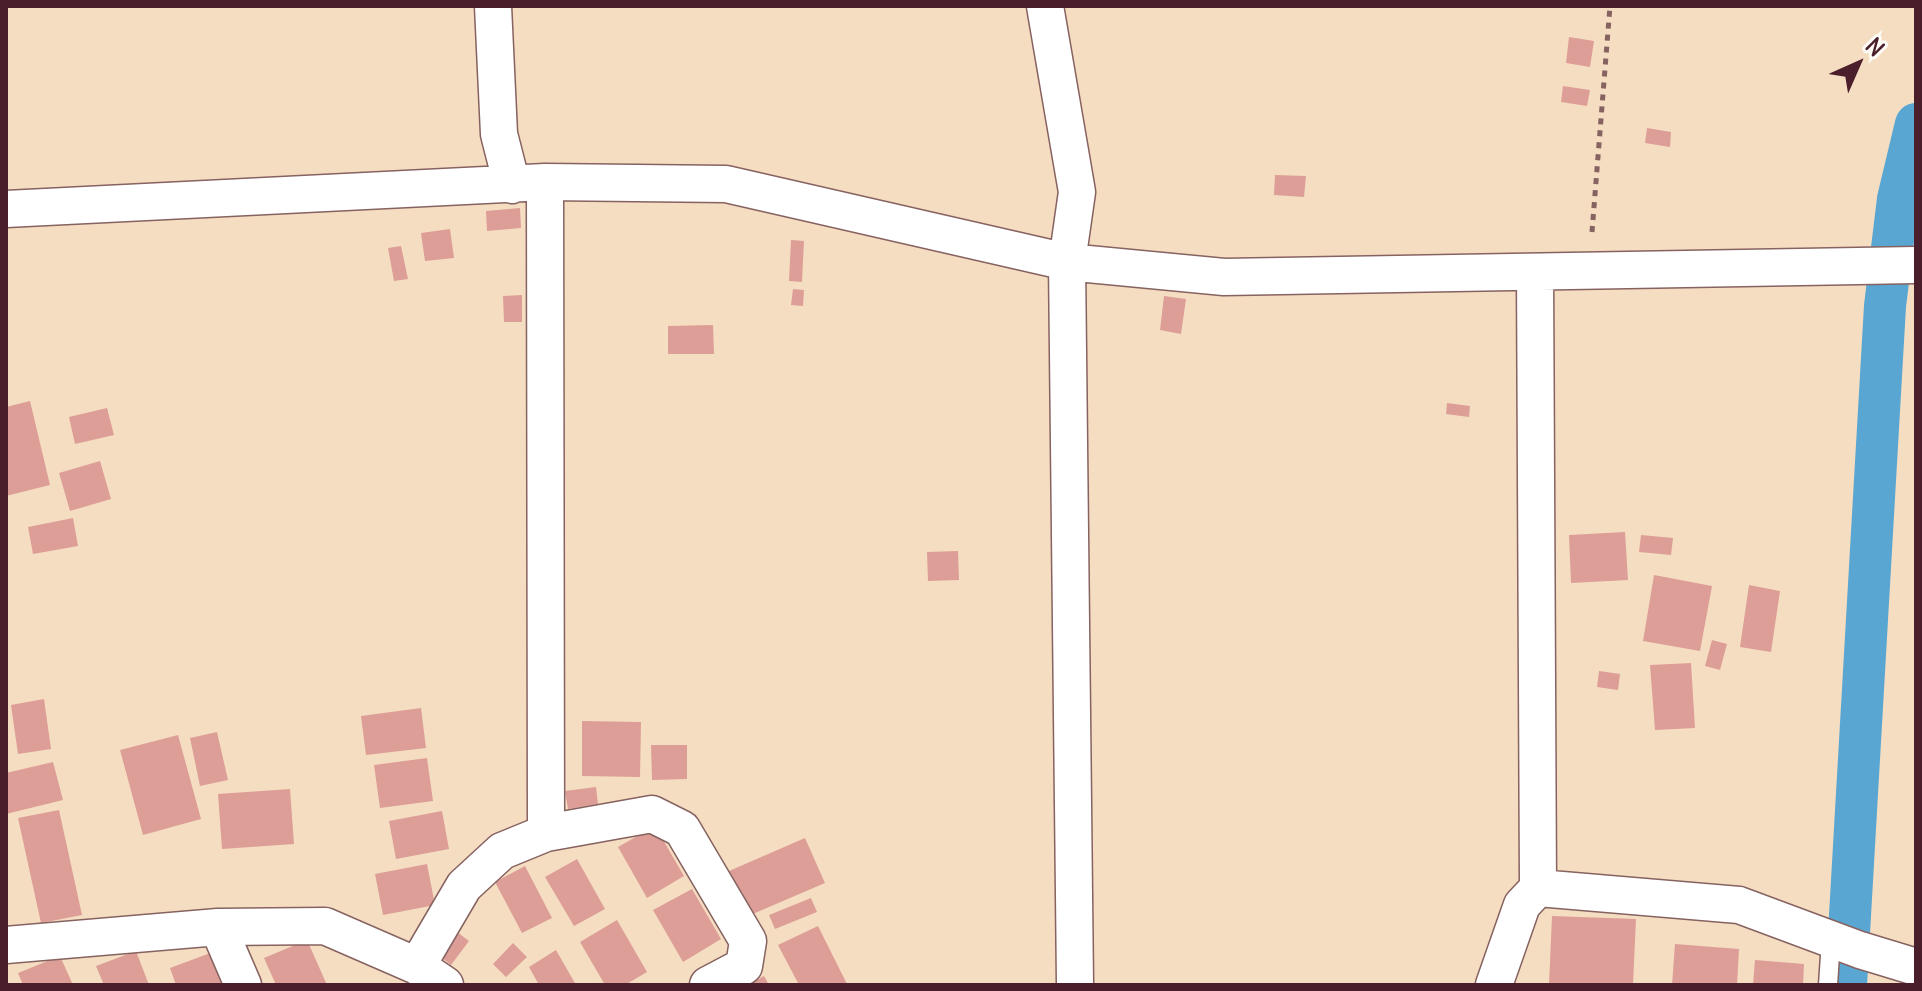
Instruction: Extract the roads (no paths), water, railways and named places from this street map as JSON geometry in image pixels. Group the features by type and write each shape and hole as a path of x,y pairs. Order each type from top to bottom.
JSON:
{"street":[{"path":"493,6 499,134 528,183 546,833"},
{"path":"1045,6 1077,192 1067,262 1075,985"},
{"path":"6,209 528,183 726,184 1067,262 1224,277 1896,265"},
{"path":"1494,985 1522,905 1538,888 1535,272"},
{"path":"6,945 218,927 325,926 431,976 464,886 502,851 546,833 652,814 682,829 748,941 744,966 708,985"},
{"path":"1538,888 1739,905 1916,967"},
{"path":"218,927 243,985"}],"lane":[{"path":"1828,985 1846,945"}],"waterway":[{"path":"1846,985 1885,306 1898,199 1916,124"}]}
